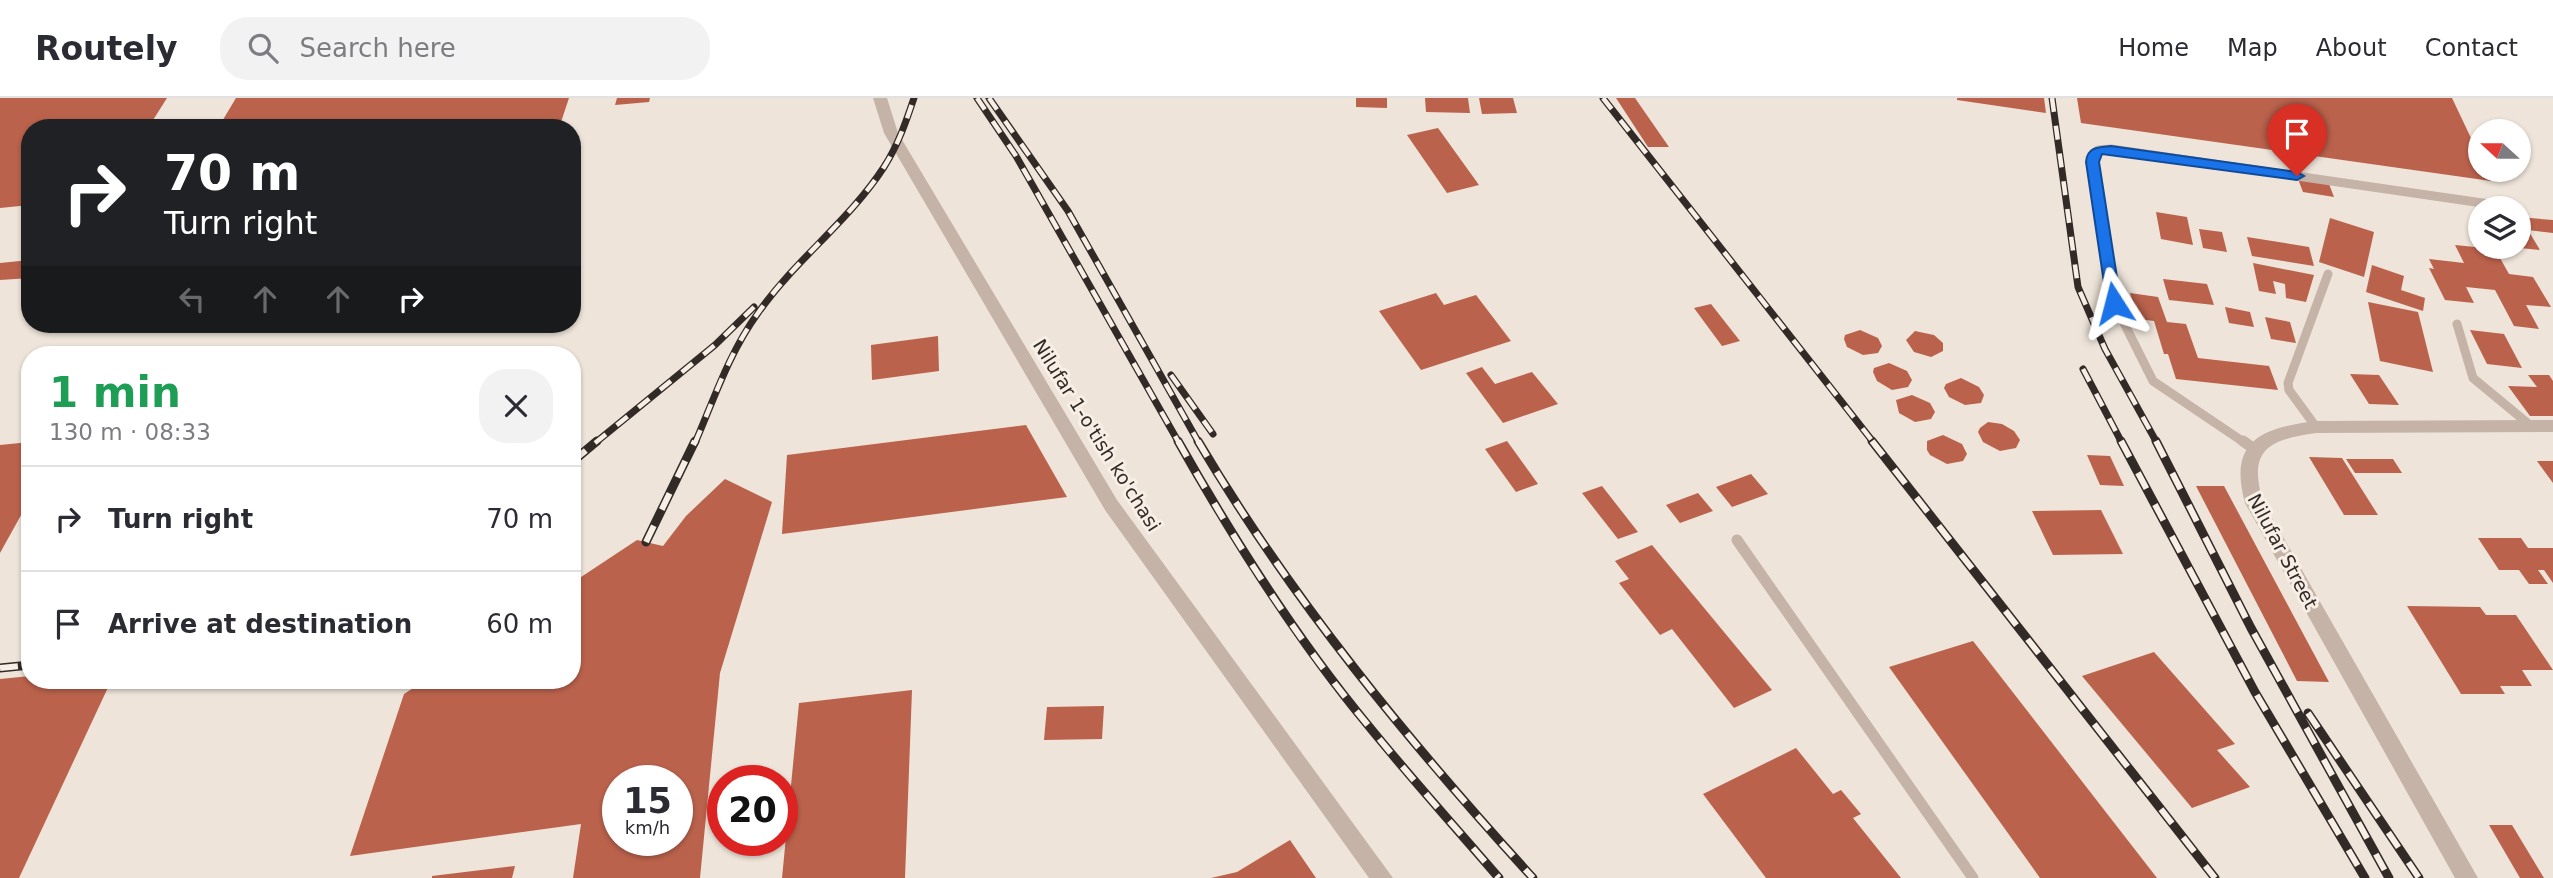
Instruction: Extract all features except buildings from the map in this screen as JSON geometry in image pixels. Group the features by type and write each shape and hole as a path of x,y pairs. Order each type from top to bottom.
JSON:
{"street":[{"name":"Nilufar 1-o'tish ko'chasi","path":"880,98 891,133 1111,506 1382,878"},
{"path":"2254,449 2277,433 2316,427 2553,426"},
{"name":"Nilufar Street","path":"2254,449 2247,475 2254,503 2468,878"}],"lane":[{"path":"2254,449 2153,381 2114,303 2093,155 2098,150 2111,149 2468,201"},
{"path":"2316,427 2289,390 2288,383 2328,274"},
{"path":"2457,324 2473,378 2531,426"},
{"path":"1737,540 1973,878"}],"railway":[{"path":"695,443 723,376 748,328 788,275 870,187 893,150 914,98"},
{"path":"977,98 1016,156 1179,443"},
{"path":"989,98 1068,211 1199,443"},
{"path":"1603,98 1874,443"},
{"path":"2052,98 2078,287 2105,349 2157,443"},
{"path":"595,443 715,345 754,307"},
{"path":"2083,369 2122,443"},
{"path":"1171,375 1213,434"},
{"path":"581,454 597,441"},
{"path":"646,542 695,441"},
{"path":"1178,441 1243,551 1315,657 1383,744 1499,878"},
{"path":"1198,441 1273,557 1354,668 1442,775 1533,878"},
{"path":"1872,441 2215,878"},
{"path":"2121,441 2255,692 2365,878"},
{"path":"2156,441 2251,628 2389,878"},
{"path":"0,668 21,666"},
{"path":"2308,713 2419,878"}],"route":[{"path":"2114,303 2093,162 2093,155 2098,150 2111,149 2297,176"}]}
